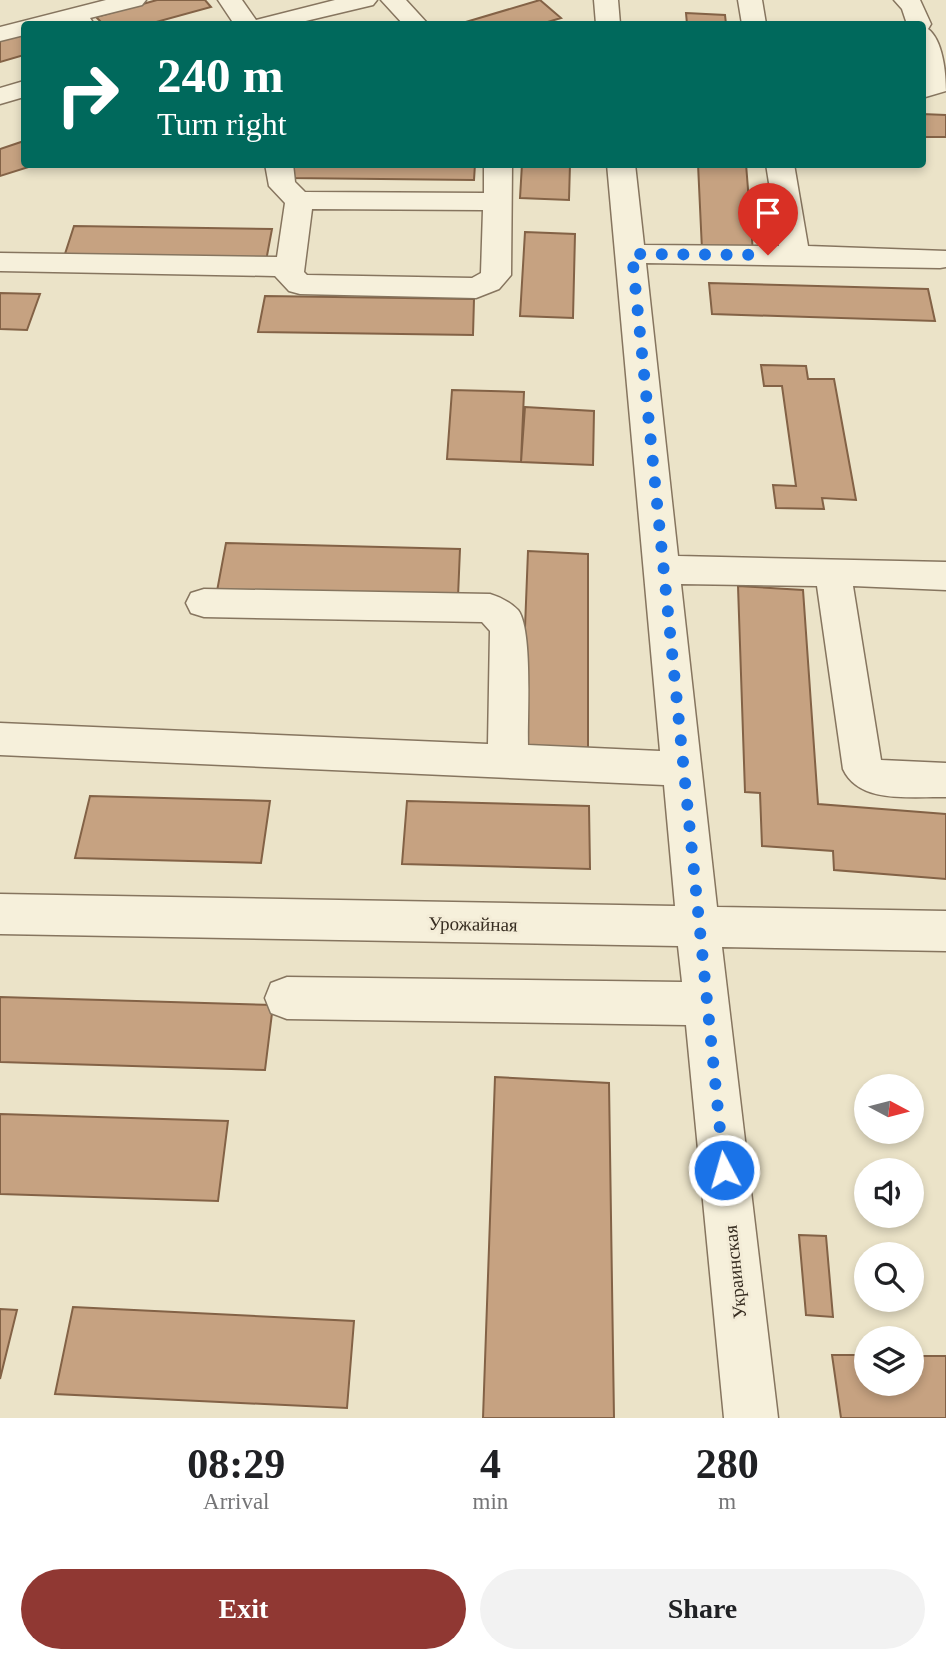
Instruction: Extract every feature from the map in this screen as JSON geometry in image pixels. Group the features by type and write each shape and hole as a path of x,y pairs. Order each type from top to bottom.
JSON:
{"street":[{"path":"78,20 134,0"},
{"path":"230,0 244,21"},
{"path":"278,21 365,0"},
{"path":"393,0 413,21"},
{"path":"606,0 608,21"},
{"path":"750,0 754,21"},
{"path":"906,0 913,6 918,21"},
{"path":"0,34 21,29"},
{"path":"926,49 937,86 926,89"},
{"path":"0,96 21,90"},
{"path":"279,168 281,183 287,194 299,200 498,202"},
{"path":"299,200 289,275 293,281 308,286 476,288 496,275 498,168"},
{"name":"Украинская","path":"621,168 664,569 698,928 751,1418"},
{"path":"781,168 795,255"},
{"path":"632,254 940,259"},
{"path":"0,262 290,267"},
{"path":"664,569 946,576"},
{"path":"833,572 863,769 881,778 946,780"},
{"path":"204,603 490,608 505,621 508,631 508,762"},
{"path":"0,739 683,769"},
{"name":"Урожайная","path":"0,914 946,931"},
{"path":"287,998 706,1004"}],"building":[{"path":"157,0 205,0 211,7 160,21 100,21 96,17"},
{"path":"540,0 561,18 551,21 469,21"},
{"path":"686,13 725,15 726,21 687,21"},
{"path":"21,33 21,56 0,62 0,39"},
{"path":"926,114 946,115 946,137 926,137"},
{"path":"21,142 21,168 25,168 0,176 0,149"},
{"path":"290,168 475,168 474,180 288,178"},
{"path":"522,168 570,168 569,200 520,198"},
{"path":"698,168 746,168 753,252 702,250"},
{"path":"74,226 272,229 266,261 64,257"},
{"path":"525,232 575,234 573,318 520,316"},
{"path":"709,283 928,289 935,321 712,314"},
{"path":"0,293 40,294 27,330 0,329"},
{"path":"265,296 474,299 473,335 258,332"},
{"path":"761,365 806,366 808,379 834,379 856,500 822,498 824,509 776,508 773,485 796,486 782,386 764,386"},
{"path":"452,390 524,392 521,462 447,459"},
{"path":"525,407 594,411 593,465 521,462"},
{"path":"226,543 460,549 458,597 217,591"},
{"path":"528,551 588,554 588,759 520,755"},
{"path":"738,586 803,590 818,804 946,814 946,879 834,870 833,851 762,846 760,793 745,792"},
{"path":"90,796 270,801 261,863 75,858"},
{"path":"407,801 589,806 590,869 402,864"},
{"path":"0,997 273,1005 265,1070 0,1062"},
{"path":"495,1077 609,1083 614,1418 483,1418"},
{"path":"0,1114 228,1121 218,1201 0,1194"},
{"path":"799,1235 826,1236 833,1317 806,1315"},
{"path":"73,1307 354,1321 347,1408 55,1394"},
{"path":"0,1309 17,1310 0,1379"},
{"path":"832,1355 854,1355 854,1396 924,1396 924,1356 946,1356 946,1418 841,1418"}],"route":[{"path":"724,1170 632,254 768,255"}]}
